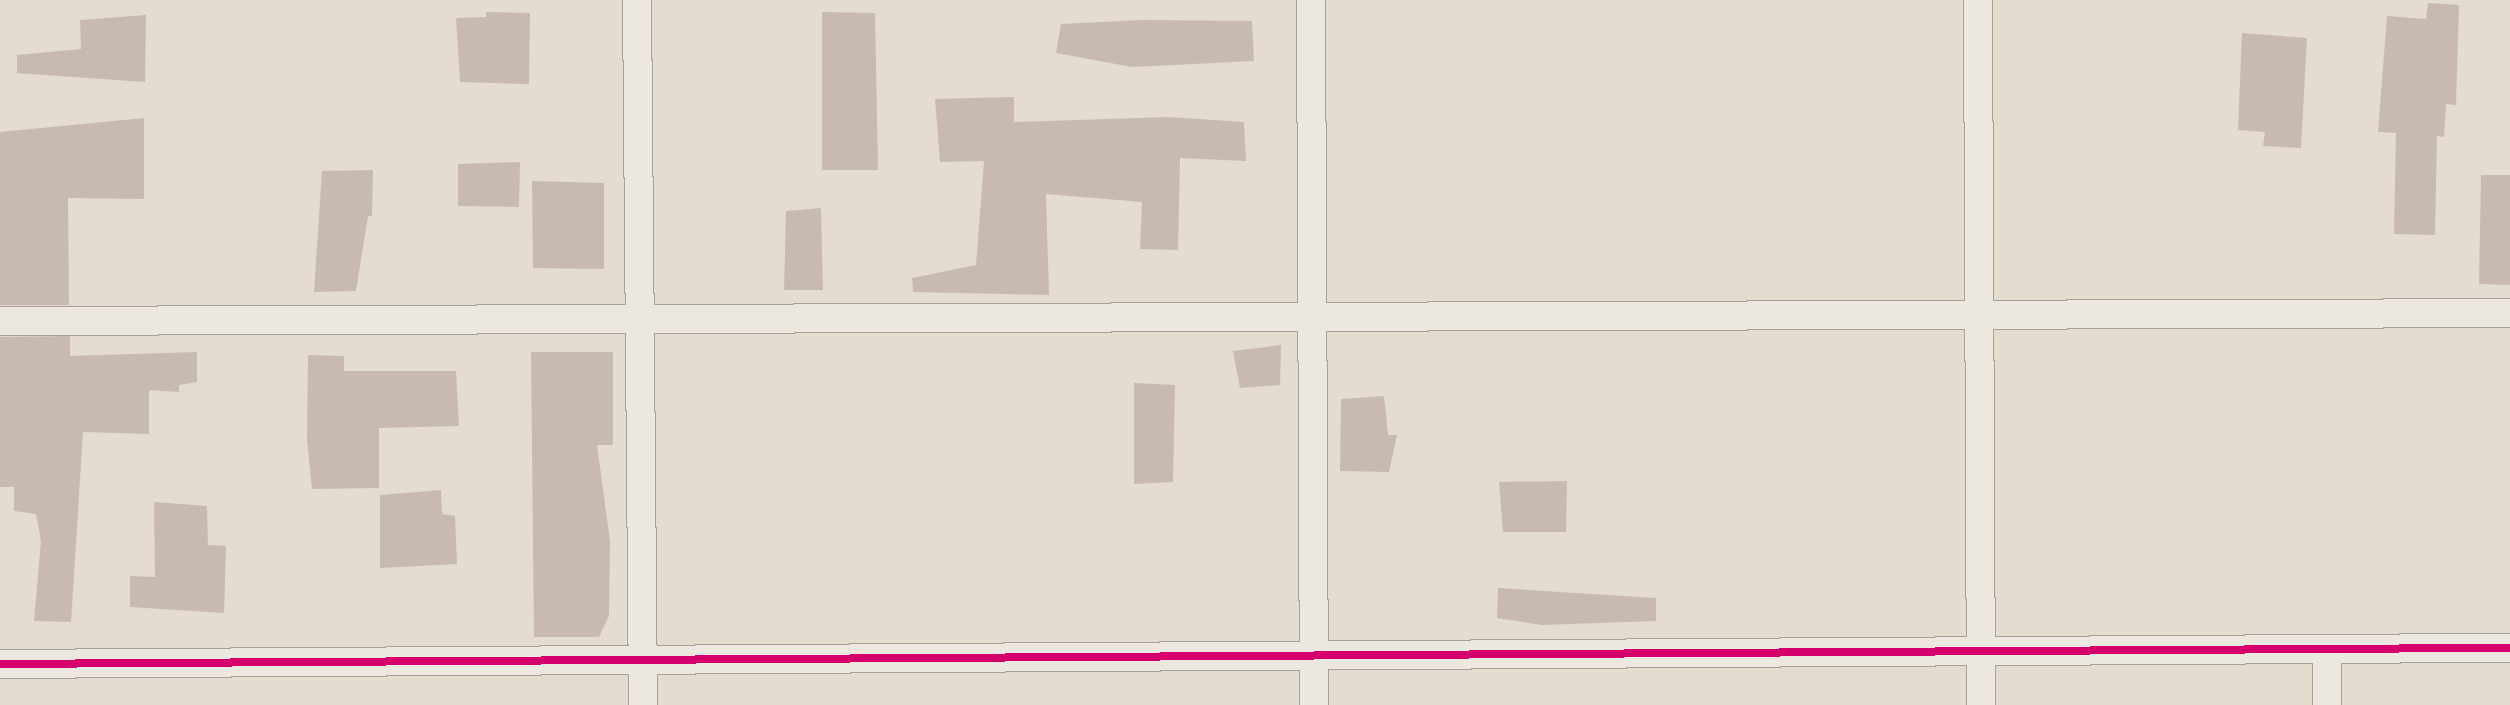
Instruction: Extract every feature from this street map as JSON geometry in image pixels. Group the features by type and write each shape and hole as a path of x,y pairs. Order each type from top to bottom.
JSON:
{"street":[{"path":"637,0 642,705"},
{"path":"1311,0 1314,705"},
{"path":"1978,0 1981,705"},
{"path":"0,321 2510,314"},
{"path":"0,664 2510,648"},
{"path":"2327,649 2327,705"}],"building":[{"path":"2428,3 2459,5 2456,105 2446,104 2444,137 2437,136 2435,235 2394,234 2396,133 2378,132 2387,16 2426,19"},
{"path":"486,12 530,13 529,84 460,82 456,18 486,17"},
{"path":"822,12 875,13 878,170 822,170"},
{"path":"146,15 145,82 17,73 17,55 81,49 80,20"},
{"path":"1143,20 1252,21 1254,61 1132,67 1056,53 1061,24"},
{"path":"2242,33 2307,38 2301,148 2263,146 2265,132 2238,130"},
{"path":"1014,97 1014,122 1168,117 1244,122 1246,161 1180,158 1178,250 1140,249 1142,202 1046,194 1049,295 913,292 912,278 976,265 984,161 940,162 935,99"},
{"path":"144,118 144,199 68,198 69,305 0,305 0,132"},
{"path":"520,162 519,207 458,206 458,164"},
{"path":"373,170 372,216 368,216 356,291 314,292 322,171"},
{"path":"2481,175 2510,175 2510,285 2479,284"},
{"path":"532,181 604,183 604,269 533,268"},
{"path":"821,208 823,290 784,290 786,211"},
{"path":"70,336 70,356 197,352 197,382 179,385 179,392 149,390 149,434 83,432 71,622 34,621 41,541 36,514 14,511 14,487 0,487 0,337"},
{"path":"1281,345 1280,385 1240,388 1233,351"},
{"path":"531,352 613,352 613,445 597,445 610,541 609,616 599,637 534,637"},
{"path":"308,355 344,356 344,371 456,371 459,426 379,428 379,488 312,489 307,439"},
{"path":"1134,383 1175,385 1173,482 1134,484"},
{"path":"1384,396 1388,435 1397,435 1389,472 1340,471 1341,399"},
{"path":"1567,481 1566,532 1503,532 1499,482"},
{"path":"441,490 442,514 455,516 457,564 380,568 380,495"},
{"path":"154,502 207,506 208,545 226,546 224,613 130,607 130,576 155,577"},
{"path":"1498,588 1656,598 1656,621 1542,625 1497,618"}],"cycle path":[{"path":"0,664 2510,648"}]}
